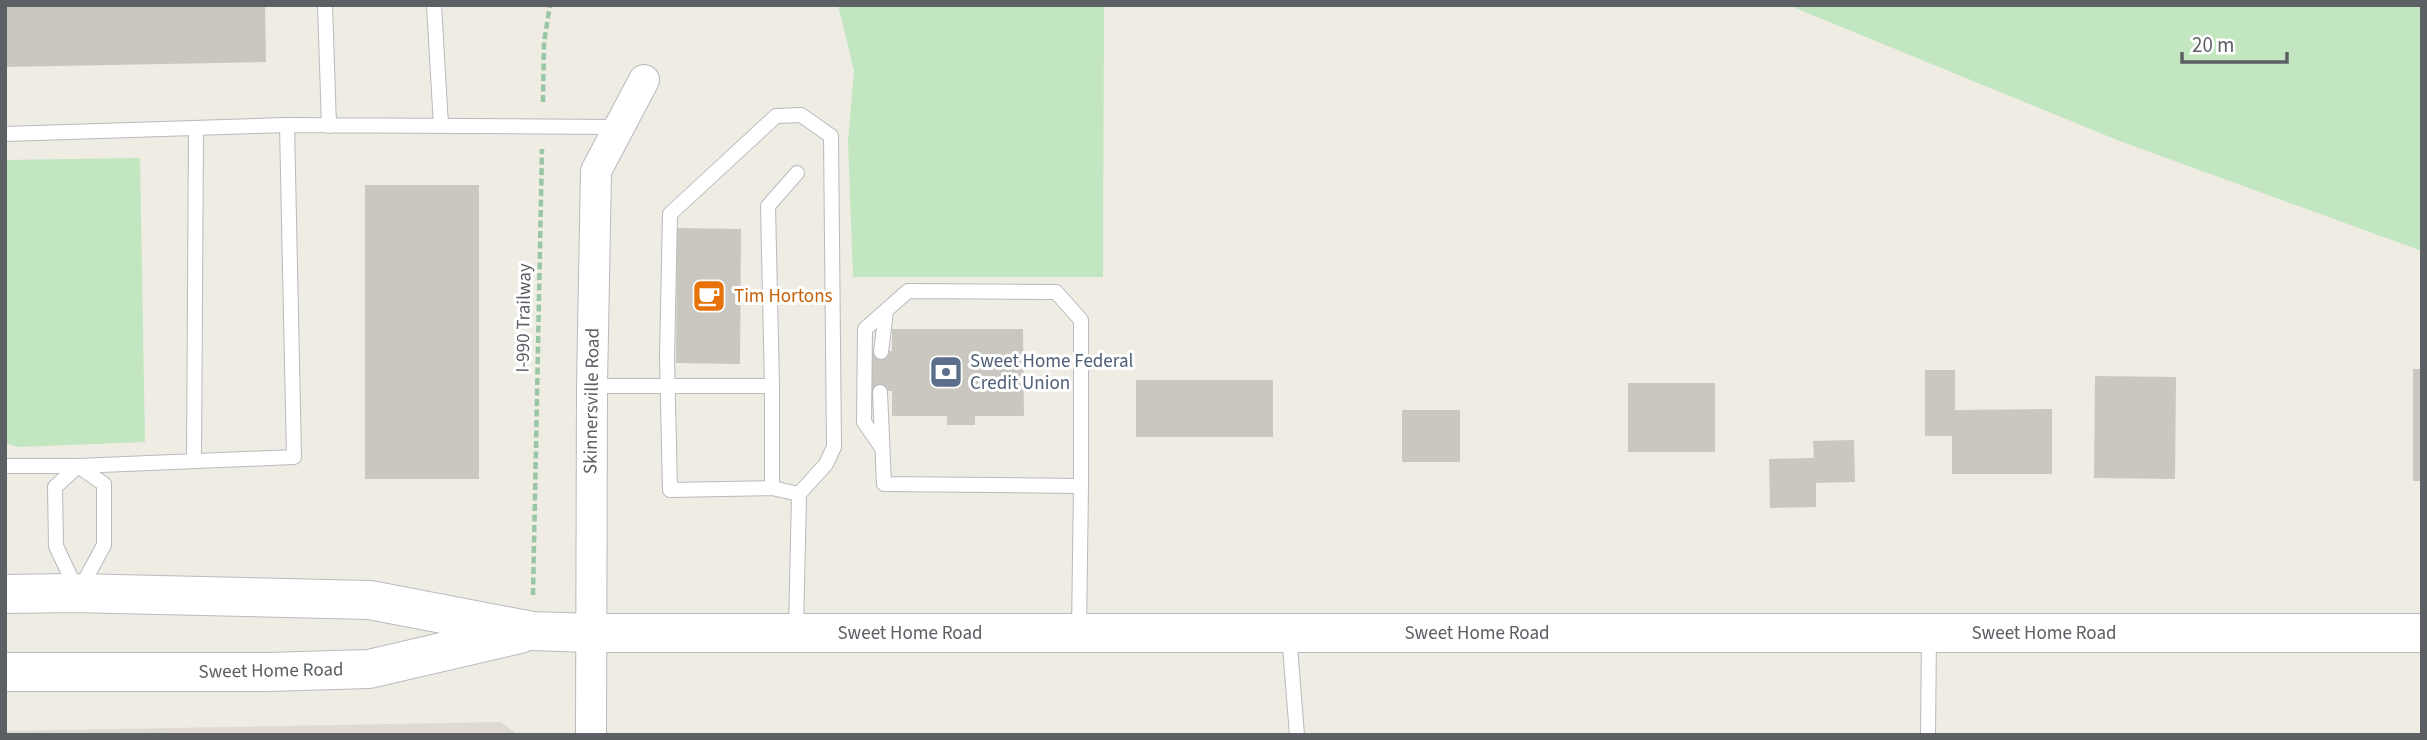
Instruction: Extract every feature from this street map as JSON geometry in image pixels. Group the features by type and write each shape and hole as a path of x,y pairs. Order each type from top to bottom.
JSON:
{"main road":[{"name":"Sweet Home Road","path":"5,594 78,593 370,600 532,631 591,633 2422,633"},
{"name":"Sweet Home Road","path":"5,672 268,672 369,669 532,631"}],"street":[{"name":"Skinnersville Road","path":"592,735 592,386 596,171 644,80"}],"lane":[{"path":"325,5 329,125"},
{"path":"434,5 441,126"},
{"path":"796,633 799,494 827,464 834,447 831,136 801,115 776,117 670,214 667,358 670,490 772,488 799,494"},
{"path":"5,466 78,466 294,457 287,125"},
{"path":"5,134 287,125 619,127"},
{"path":"194,461 196,128"},
{"path":"772,488 768,206 797,173"},
{"path":"882,448 864,422 865,329 886,310 908,291 1056,292 1081,320 1079,633"},
{"path":"881,352 886,310"},
{"path":"592,386 772,386"},
{"path":"880,392 884,484 1082,486"},
{"path":"78,466 104,484 104,545 78,593"},
{"path":"78,466 55,487 56,546 78,593"},
{"path":"1289,633 1297,735"},
{"path":"1928,735 1929,633"}],"path":[{"name":"I-990 Trailway","path":"532,631 544,42 550,5"}],"shaded area":[{"path":"501,722 518,735 5,735 5,731"}],"green space":[{"path":"838,5 1104,5 1103,277 853,277 848,141 854,71"},
{"path":"1788,5 2422,5 2422,251 2117,140"},
{"path":"140,158 145,442 19,447 5,443 5,160"}],"building":[{"path":"5,5 265,5 266,62 5,67"},
{"path":"365,185 479,185 479,479 365,479"},
{"name":"Tim Hortons","path":"677,228 741,229 740,364 676,363"},
{"name":"Sweet Home Federal Credit Union","path":"892,329 1023,329 1024,416 975,416 975,425 947,425 947,416 892,416 892,391 869,391 869,351 892,351"},
{"path":"2413,369 2422,369 2422,481 2413,481"},
{"path":"1925,370 1955,370 1955,410 2052,409 2052,474 1952,474 1952,436 1925,436"},
{"path":"2095,376 2176,377 2175,479 2094,478"},
{"path":"1136,380 1273,380 1273,437 1136,437"},
{"path":"1628,383 1715,383 1715,452 1628,452"},
{"path":"1402,410 1460,410 1460,462 1402,462"},
{"path":"1854,440 1855,482 1816,483 1816,507 1770,508 1769,459 1814,458 1813,441"}],"place":[{"name":"Tim Hortons","path":"709,296"},
{"name":"Sweet Home Federal Credit Union","path":"946,372"}]}
